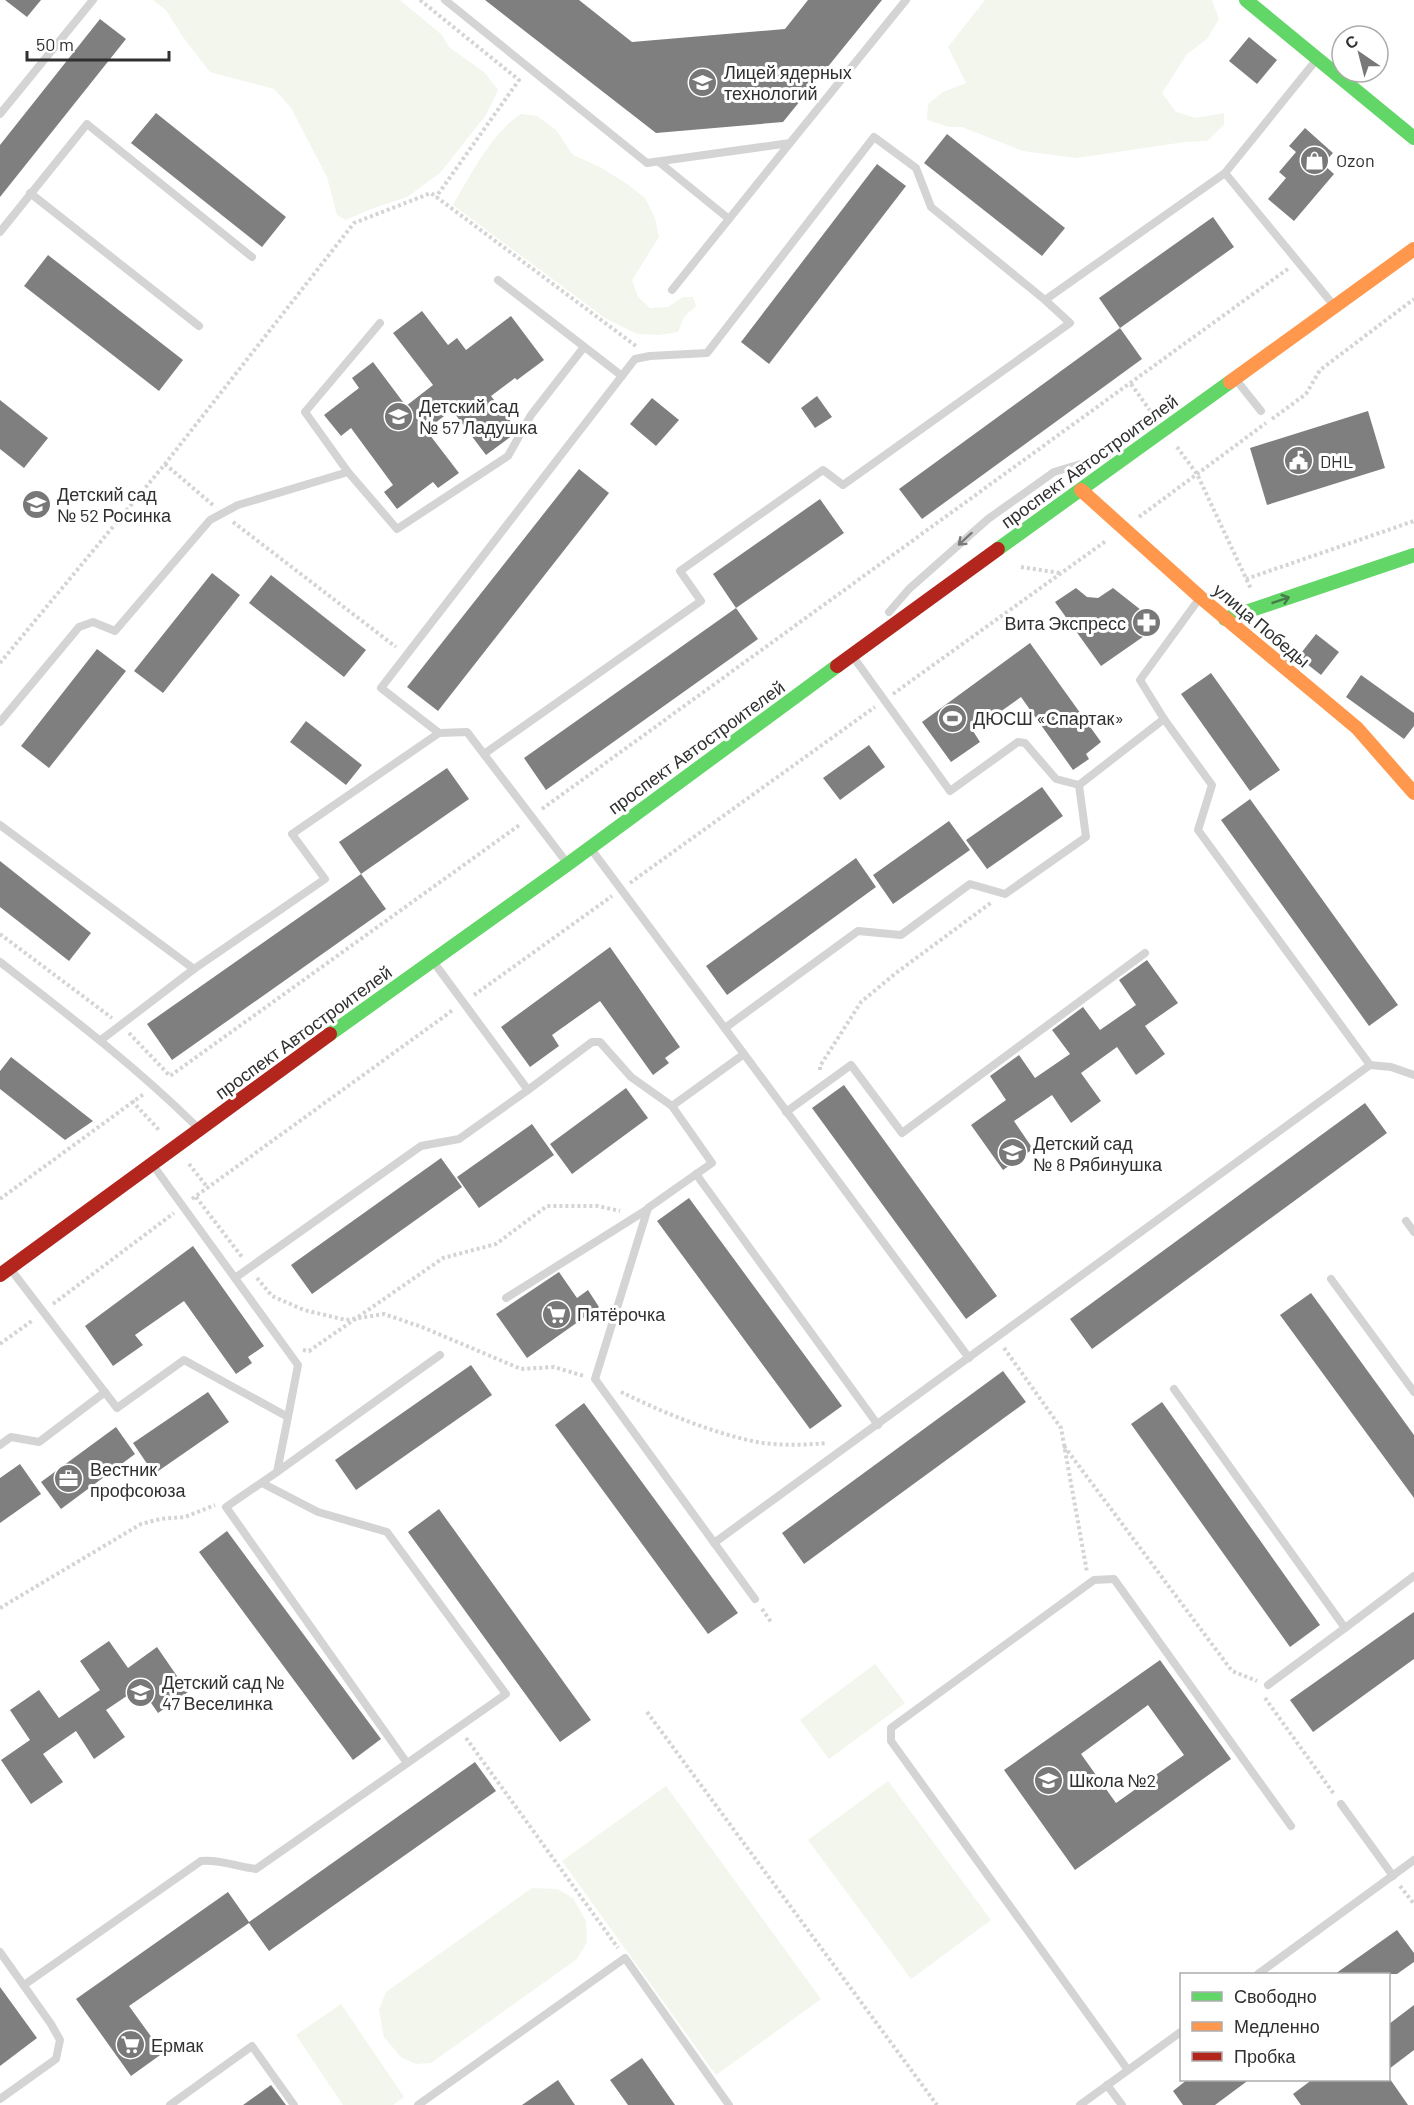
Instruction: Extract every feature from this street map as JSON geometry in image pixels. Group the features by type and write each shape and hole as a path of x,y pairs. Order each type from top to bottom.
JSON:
{"main road":[{"path":"1246,0 1414,138"},
{"name":"проспект Автостроителей","path":"5,1272 590,848 852,654 1414,249"},
{"name":"улица Победы","path":"1081,490 1225,619 1357,728 1414,793"},
{"path":"1225,619 1414,555"}],"lane":[{"path":"0,114 93,0"},
{"path":"445,0 647,163 790,143"},
{"path":"672,290 906,0"},
{"path":"1046,300 1225,173 1318,58"},
{"path":"0,232 87,124 252,257"},
{"path":"439,733 381,688 635,359 707,352 874,137 916,168 931,207 1046,300 1070,323 843,485 823,470 680,571 701,601 484,754"},
{"path":"659,162 729,219"},
{"path":"1225,173 1335,307"},
{"path":"30,193 199,326"},
{"path":"498,280 622,376"},
{"path":"380,323 305,412 348,472 397,529 508,456 531,415 584,347"},
{"path":"1235,379 1261,411"},
{"path":"1079,785 1056,779 1025,743 1018,742 950,791 852,654 909,589 988,519 1054,472 1143,445"},
{"path":"0,722 79,627 93,622 115,631 210,520 238,505 348,472"},
{"path":"1200,597 1140,680 1164,719 1212,785 1198,830 1370,1065"},
{"path":"1079,785 1164,719"},
{"path":"101,1040 194,969 325,879 292,834 439,733 467,732 568,864"},
{"path":"725,1028 858,931 901,935 970,884 1005,894 1086,837 1079,785"},
{"path":"0,825 194,969"},
{"path":"590,848 969,1358"},
{"path":"786,1112 852,1065 902,1133 1145,953"},
{"path":"432,961 528,1090"},
{"path":"0,962 156,1086 199,1130"},
{"path":"235,1278 421,1146 459,1139 592,1042 600,1042 631,1077 672,1106 712,1163 639,1215 506,1298"},
{"path":"672,1106 744,1054"},
{"path":"714,1543 1370,1065 1391,1067 1414,1075"},
{"path":"153,1165 298,1365 277,1472"},
{"path":"696,1174 878,1425"},
{"path":"648,1209 595,1379 755,1599"},
{"path":"1406,1221 1414,1232"},
{"path":"5,1272 43,1312 117,1408 184,1360 288,1417"},
{"path":"1331,1279 1414,1392"},
{"path":"407,1763 226,1507 440,1354"},
{"path":"1174,1389 1345,1628"},
{"path":"0,1445 11,1437 39,1442 105,1392"},
{"path":"24,1985 201,1861 215,1860 240,1868 256,1869 506,1694 387,1532 318,1512 262,1483"},
{"path":"1268,1685 1414,1576"},
{"path":"1128,2070 891,1741 891,1728 1094,1580 1114,1579 1291,1826"},
{"path":"1341,1804 1393,1876"},
{"path":"1259,1973 1414,1860"},
{"path":"0,1952 60,2040 56,2059 0,2099"},
{"path":"418,2105 625,1958 729,2105"},
{"path":"1080,2105 1180,2032"},
{"path":"170,2105 252,2046 294,2105"},
{"path":"1107,2085 1122,2105"}],"path":[{"path":"420,0 519,80 436,197"},
{"path":"0,663 165,464 354,223 431,194 650,356"},
{"path":"0,1199 132,1101 532,817 1298,262"},
{"path":"0,1344 196,1197 1123,529 1306,394 1320,370 1414,299"},
{"path":"165,464 222,513 407,655"},
{"path":"1246,579 1414,522"},
{"path":"1021,567 1061,573"},
{"path":"821,1086 820,1066 861,1002 896,973 1005,894"},
{"path":"0,934 120,1024 170,1076"},
{"path":"196,1197 240,1256 246,1270 272,1296 304,1310 346,1320 384,1314 422,1327 521,1369 555,1367 595,1379 643,1403 712,1429 758,1442 807,1445 854,1442"},
{"path":"296,1348 309,1351 443,1258 496,1244 547,1206 598,1206 639,1215"},
{"path":"240,1256 246,1270"},
{"path":"996,1338 1060,1428 1089,1584"},
{"path":"1064,1446 1232,1671 1268,1685"},
{"path":"0,1608 141,1524 160,1519 185,1517 225,1501"},
{"path":"1250,1678 1257,1688"},
{"path":"1264,1698 1341,1804"},
{"path":"647,1712 937,2105"},
{"path":"458,1727 625,1958"},
{"path":"1393,1876 1414,1904"}],"shaded area":[{"path":"153,0 400,0 442,35 449,47 485,73 498,90 486,115 440,173 407,197 346,220 337,215 327,177 291,108 274,89 210,72 166,10"},
{"path":"985,0 1212,0 1219,19 1207,39 1187,54 1162,93 1176,112 1196,118 1224,113 1224,125 1207,141 1185,142 1076,158 1023,151 962,127 949,127 927,120 928,104 943,92 966,83 948,47"},
{"path":"521,114 537,116 556,130 573,155 600,167 645,198 655,218 659,237 632,280 638,297 650,308 668,307 683,297 693,297 696,306 684,317 678,332 659,335 637,334 605,318 453,205 491,143 510,122"},
{"path":"875,1664 905,1703 829,1759 800,1720"},
{"path":"888,1781 991,1920 911,1979 808,1840"},
{"path":"666,1786 821,1999 716,2075 562,1861"},
{"path":"532,1888 557,1889 573,1898 586,1921 587,1942 577,1959 431,2063 416,2064 401,2057 384,2037 379,2010 386,1992"},
{"path":"341,2004 404,2097 393,2105 343,2105 296,2035"}],"building":[{"path":"5,0 41,0 27,17"},
{"name":"Лицей ядерных технологий","path":"485,0 579,0 632,42 785,29 808,0 882,0 783,122 656,133"},
{"path":"100,19 126,39 0,197 0,145"},
{"path":"1249,37 1277,60 1257,84 1229,61"},
{"path":"156,113 286,217 262,247 131,143"},
{"path":"1305,128 1333,153 1323,164 1334,174 1294,221 1268,199 1286,178 1279,172 1296,152 1289,146"},
{"path":"947,134 1065,228 1042,256 924,163"},
{"path":"877,164 906,186 769,364 741,342"},
{"path":"1213,217 1234,247 1120,328 1099,298"},
{"path":"48,255 183,360 159,391 24,286"},
{"path":"422,311 448,345 457,338 466,350 511,316 544,360 491,396 516,428 513,435 486,455 452,410 426,430 459,473 438,488 433,482 397,509 384,492 393,485 351,428 341,436 324,415 359,388 352,378 373,362 406,406 433,385 393,333"},
{"path":"1120,328 1142,359 922,519 899,489"},
{"path":"817,396 832,417 815,428 801,408"},
{"path":"652,398 679,420 656,446 630,424"},
{"path":"0,400 48,438 24,468 0,449"},
{"path":"1368,411 1385,468 1267,505 1250,448"},
{"path":"579,469 609,493 438,711 407,687"},
{"path":"820,499 844,533 736,608 713,574"},
{"path":"212,573 240,595 163,693 134,671"},
{"path":"271,575 366,650 344,677 249,603"},
{"path":"1076,588 1087,597 1098,598 1113,588 1160,625 1101,666 1055,602"},
{"path":"736,608 758,639 546,790 524,758"},
{"path":"1316,634 1339,652 1321,675 1298,657"},
{"path":"1030,643 1101,742 1086,754 1089,759 1073,770 1021,697 973,731 980,742 951,762 922,722"},
{"path":"97,649 126,671 49,768 21,746"},
{"path":"1211,673 1280,770 1250,791 1181,694"},
{"path":"1361,675 1414,713 1414,726 1404,739 1346,697"},
{"path":"306,721 362,765 346,785 290,742"},
{"path":"869,745 885,767 840,800 823,778"},
{"path":"447,768 469,799 361,874 339,842"},
{"path":"1042,787 1063,816 987,869 966,840"},
{"path":"1250,799 1398,1005 1369,1026 1221,820"},
{"path":"949,821 970,850 893,904 873,875"},
{"path":"856,858 876,887 727,995 706,966"},
{"path":"0,861 91,933 69,961 0,907"},
{"path":"361,874 386,909 172,1060 147,1024"},
{"path":"610,947 680,1047 665,1058 669,1063 653,1075 600,1001 552,1035 559,1046 530,1067 501,1027"},
{"path":"1147,960 1178,1003 1145,1026 1165,1054 1136,1075 1117,1047 1081,1073 1101,1101 1071,1123 1052,1095 1014,1121 1033,1149 1003,1170 971,1125 1006,1100 990,1076 1019,1055 1035,1078 1070,1054 1052,1030 1083,1007 1100,1030 1136,1005 1119,980"},
{"path":"11,1057 93,1121 65,1140 0,1089 0,1071"},
{"path":"844,1085 997,1296 966,1319 812,1108"},
{"path":"626,1088 648,1118 572,1174 550,1144"},
{"path":"1365,1103 1387,1133 1092,1349 1070,1319"},
{"path":"532,1124 554,1155 479,1208 457,1177"},
{"path":"441,1158 462,1187 312,1294 291,1265"},
{"path":"689,1198 842,1406 810,1429 657,1221"},
{"path":"193,1246 264,1346 248,1357 252,1363 236,1374 184,1301 135,1335 143,1345 113,1366 85,1326"},
{"path":"559,1272 577,1298 588,1290 599,1307 527,1358 496,1314"},
{"path":"1311,1293 1414,1435 1414,1498 1280,1315"},
{"path":"471,1365 492,1395 356,1490 335,1460"},
{"path":"1003,1371 1026,1402 804,1564 782,1533"},
{"path":"208,1392 229,1422 154,1474 133,1443"},
{"path":"1162,1402 1320,1625 1290,1647 1131,1424"},
{"path":"584,1403 738,1613 708,1634 555,1425"},
{"path":"116,1427 135,1454 61,1509 41,1482"},
{"path":"20,1464 41,1494 0,1523 0,1478"},
{"path":"439,1509 591,1720 560,1742 408,1532"},
{"path":"227,1531 381,1739 353,1760 199,1552"},
{"path":"1414,1612 1414,1659 1313,1732 1290,1700"},
{"path":"109,1641 128,1668 157,1647 188,1692 158,1713 140,1687 106,1710 125,1737 94,1759 76,1731 43,1754 63,1782 31,1804 1,1760 30,1740 10,1710 39,1690 59,1718 100,1690 80,1661"},
{"path":"1160,1660 1231,1759 1075,1870 1004,1770","holes":["1148,1705 1184,1755 1116,1803 1081,1754"]},
{"path":"475,1762 496,1791 269,1951 249,1923 129,2006 163,2053 131,2076 76,1999 228,1892 249,1922"},
{"path":"1397,1930 1414,1953 1414,1962 1397,1974 1336,1973"},
{"path":"0,1987 37,2038 0,2066"},
{"path":"1414,2005 1414,2050 1390,2068 1390,2023"},
{"path":"642,2058 675,2105 628,2105 610,2080"},
{"path":"1390,2079 1408,2105 1301,2105 1293,2094 1310,2081 1390,2081"},
{"path":"558,2080 575,2105 522,2105"},
{"path":"1186,2081 1247,2081 1215,2105 1183,2105 1173,2091"},
{"path":"271,2085 286,2105 243,2105"}],"traffic: fast":[{"path":"1246,0 1414,138"},
{"path":"998,549 1230,382"},
{"path":"1225,619 1414,555"},
{"path":"330,1034 568,864 837,666"}],"traffic: slow":[{"path":"1230,382 1414,249"},
{"path":"1081,490 1200,597 1357,728 1414,793"}],"traffic: jam":[{"path":"837,666 998,549"},
{"path":"0,1275 330,1034"}],"place":[{"name":"Лицей ядерных технологий","path":"703,82"},
{"name":"Ozon","path":"1315,160"},
{"name":"Детский сад № 57 Ладушка","path":"398,416"},
{"name":"DHL","path":"1299,461"},
{"name":"Детский сад № 52 Росинка","path":"36,504"},
{"name":"Вита Экспресс","path":"1147,623"},
{"name":"ДЮСШ «Спартак»","path":"952,718"},
{"name":"Детский сад № 8 Рябинушка","path":"1012,1153"},
{"name":"Пятёрочка","path":"556,1314"},
{"name":"Вестник профсоюза","path":"69,1479"},
{"name":"Детский сад № 47 Веселинка","path":"141,1692"},
{"name":"Школа №2","path":"1048,1780"},
{"name":"Ермак","path":"130,2045"}]}
